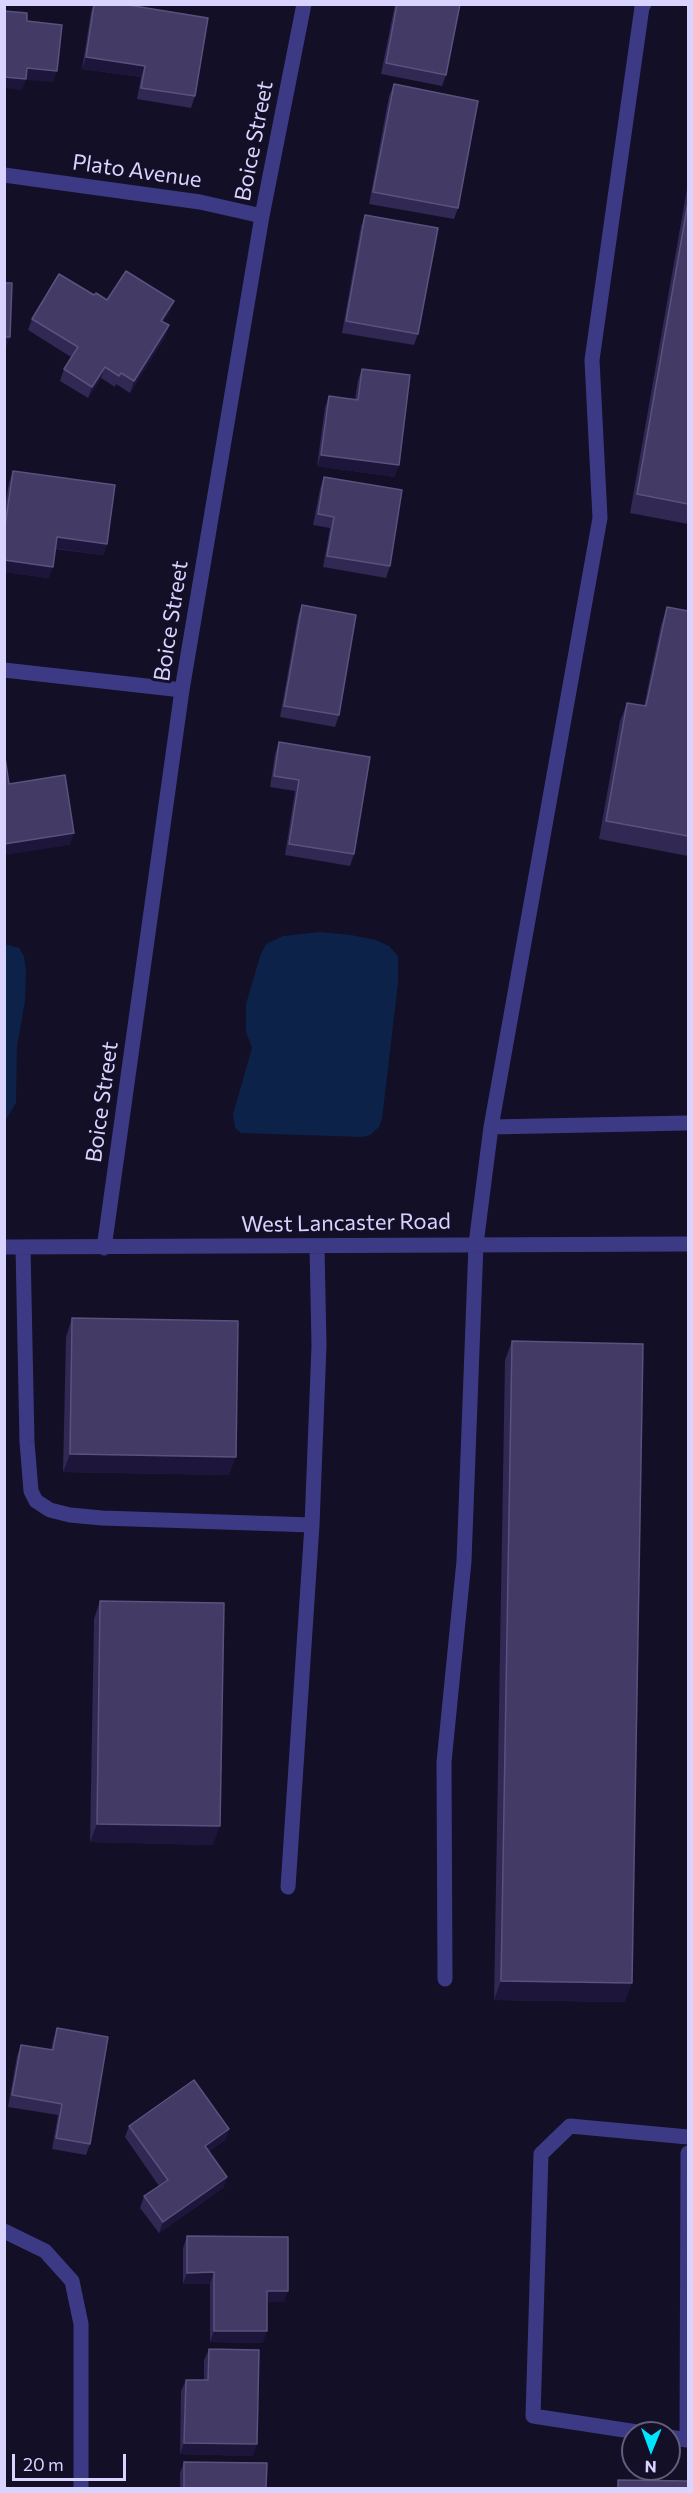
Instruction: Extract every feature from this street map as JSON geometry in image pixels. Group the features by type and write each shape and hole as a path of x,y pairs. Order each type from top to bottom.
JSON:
{"street":[{"name":"Boice Street","path":"104,1248 182,690 261,216 304,4"},
{"path":"445,1979 444,1762 464,1561 476,1244 490,1127 600,518 592,360 644,4"},
{"name":"Plato Avenue","path":"4,175 200,202 261,216"},
{"path":"4,670 182,690"},
{"path":"490,1127 688,1123"},
{"name":"West Lancaster Road","path":"4,1247 688,1244"},
{"path":"288,1887 312,1525 319,1346 316,1246"},
{"path":"23,1247 27,1442 31,1491 36,1502 50,1510 70,1515 102,1518 312,1525"},
{"path":"621,2429 533,2416 541,2154 570,2126 688,2137"},
{"path":"688,2153 688,2440"},
{"path":"4,2231 45,2251 72,2281 81,2324 81,2488"}],"water":[{"path":"320,932 376,940 389,946 398,956 398,983 382,1119 379,1127 370,1135 362,1137 241,1133 235,1128 233,1114 252,1048 246,1032 246,1004 260,956 266,944 283,936"},
{"path":"5,944 19,948 24,956 26,971 25,1001 17,1047 16,1103 5,1121"}],"building":[{"path":"94,4 122,4 208,18 195,96 141,88 145,66 86,57"},
{"path":"397,4 460,4 446,75 386,63"},
{"path":"4,11 27,13 27,21 62,25 57,71 27,68 26,79 4,77"},
{"path":"394,84 478,101 458,208 373,192"},
{"path":"688,202 688,504 637,494"},
{"path":"365,215 438,228 418,334 346,321"},
{"path":"126,271 174,301 161,321 169,325 134,381 121,373 119,376 105,367 92,387 64,369 78,347 32,319 59,274 107,300"},
{"path":"4,283 12,283 10,337 4,337"},
{"path":"362,369 410,375 399,465 321,455 329,396 358,400"},
{"path":"13,471 115,485 107,544 57,537 53,567 4,560 4,533"},
{"path":"324,477 402,490 390,566 327,556 334,517 318,514"},
{"path":"302,605 356,615 339,715 284,706"},
{"path":"667,607 688,611 688,836 606,821 627,703 646,706"},
{"path":"279,742 370,757 354,854 289,844 299,780 274,776"},
{"path":"4,750 9,784 65,775 74,833 4,844"},
{"path":"72,1318 238,1321 236,1457 70,1454"},
{"path":"512,1341 643,1344 632,1983 501,1981"},
{"path":"100,1601 224,1603 220,1826 97,1824"},
{"path":"57,2028 108,2037 90,2144 56,2138 62,2104 12,2095 21,2045 53,2050"},
{"path":"194,2080 229,2129 205,2146 227,2177 163,2222 144,2196 168,2180 129,2126"},
{"path":"187,2236 288,2237 288,2291 267,2291 267,2331 214,2331 214,2272 187,2273"},
{"path":"209,2349 259,2350 257,2444 184,2443 186,2380 208,2380"},
{"path":"184,2462 267,2463 266,2488 184,2488"},
{"path":"618,2480 688,2481 688,2488 618,2488"}]}
